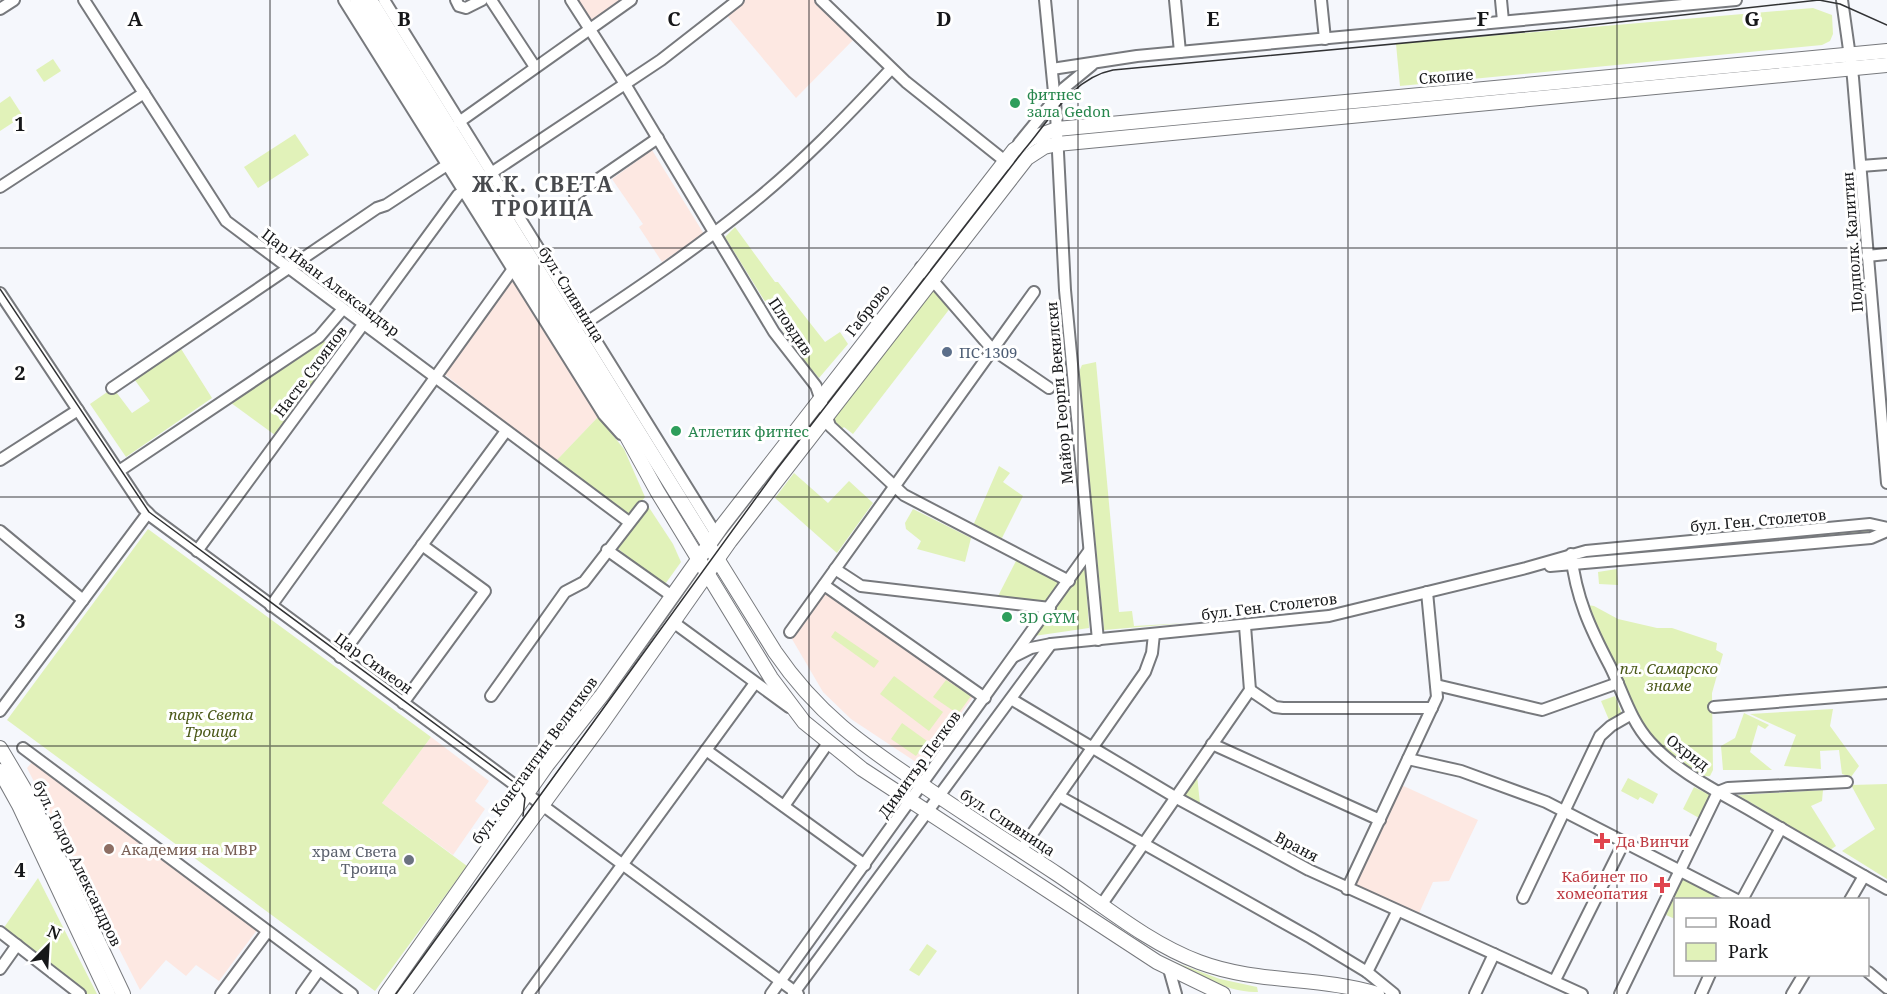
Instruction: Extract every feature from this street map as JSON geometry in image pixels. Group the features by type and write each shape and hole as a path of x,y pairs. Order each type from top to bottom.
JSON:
{"main road":[{"name":"бул. Сливница","path":"357,0 711,533 718,559 775,652 814,702 849,735 1159,942 1215,968 1251,976 1348,986 1377,994"},
{"name":"бул. Сливница","path":"370,0 707,574 771,678 794,710 828,743 927,812 1169,969 1222,994"},
{"name":"Скопие","path":"1027,158 1044,147 1058,144 1851,61 1887,51"},
{"name":"Скопие","path":"1009,155 1054,127 1851,61 1887,64"},
{"name":"Габрово","path":"711,533 821,397 1009,155"},
{"path":"404,994 718,559 825,417 1027,158"},
{"name":"бул. Константин Величков","path":"386,994 542,772 699,559 711,533"},
{"name":"бул. Тодор Александров","path":"0,748 28,795 123,994"},
{"name":"бул. Тодор Александров","path":"0,771 19,805 108,994"}],"street":[{"path":"0,9 14,0"},
{"name":"Цар Иван Александър","path":"84,0 226,221 287,269 629,522"},
{"name":"бул. Сливница","path":"344,0 447,165 477,183 584,324 711,533"},
{"name":"бул. Сливница","path":"384,0 459,122 477,183 513,269 604,415 632,444"},
{"path":"456,0 459,6 466,8 482,0"},
{"path":"491,0 535,67"},
{"name":"Пловдив","path":"571,0 625,84 774,332 816,386 830,426 904,495 1069,581"},
{"path":"459,122 631,0"},
{"name":"Насте Стоянов","path":"197,551 458,195 625,84 738,0"},
{"path":"821,0 891,69 1009,155 1017,170"},
{"name":"Майор Георги Векилски","path":"1046,0 1055,99 1054,127 1058,144 1065,290 1098,640"},
{"path":"1175,0 1179,52"},
{"path":"1321,0 1325,39"},
{"path":"1502,0 1503,21"},
{"path":"1052,69 1179,52 1663,3 1736,0"},
{"name":"Подполк. Калитин","path":"1842,0 1851,61 1861,166 1867,256 1885,431 1887,483"},
{"name":"Габрово","path":"1009,155 1075,77 1095,63"},
{"path":"584,324 715,233 753,203 846,117 891,69"},
{"path":"0,187 144,93"},
{"path":"1027,158 1054,127"},
{"path":"575,195 658,138"},
{"path":"1861,166 1887,164"},
{"path":"112,388 377,208 386,205 447,165"},
{"path":"1867,256 1887,254"},
{"path":"921,267 992,349 1048,388"},
{"path":"271,606 513,269"},
{"name":"Цар Симеон","path":"0,292 148,513 795,993"},
{"path":"790,632 892,486 1034,292"},
{"path":"118,471 319,337 342,310"},
{"path":"1875,342 1887,340"},
{"path":"0,460 78,410"},
{"path":"340,657 506,431"},
{"path":"491,696 565,592 584,582 642,507"},
{"path":"0,711 148,513"},
{"name":"бул. Ген. Столетов","path":"1015,656 1031,648 1051,644 1329,616 1571,559 1871,538 1887,530"},
{"path":"0,531 83,600"},
{"path":"403,703 485,591 422,545"},
{"path":"607,550 672,596"},
{"name":"Димитър Петков","path":"771,994 1089,551"},
{"name":"Охрид","path":"1571,559 1580,602 1618,683 1630,715 1650,743 1674,763 1718,792 1887,890"},
{"path":"835,570 861,586 1050,608"},
{"path":"824,585 985,698"},
{"path":"1347,890 1437,697 1427,592"},
{"path":"673,622 794,710"},
{"path":"1102,904 1250,690 1245,626"},
{"path":"1021,850 1145,672 1152,653 1154,634"},
{"path":"795,993 1051,644"},
{"path":"528,994 756,682"},
{"path":"1436,685 1542,710 1618,683"},
{"path":"1250,690 1275,707 1283,708 1432,708"},
{"path":"1714,707 1887,693"},
{"name":"Враня","path":"1011,699 1175,797 1347,890 1555,980 1582,994"},
{"path":"1523,898 1600,736 1611,726 1630,715"},
{"path":"783,806 828,743"},
{"path":"1212,744 1380,820"},
{"path":"23,748 352,994"},
{"path":"706,750 865,865"},
{"path":"1408,759 1480,777 1563,810 1733,898"},
{"path":"1620,994 1718,792 1728,788 1847,782"},
{"path":"1059,796 1367,972 1394,994"},
{"path":"1743,898 1781,828"},
{"path":"1555,980 1624,842"},
{"path":"1851,898 1864,876"},
{"path":"1367,972 1397,912"},
{"path":"0,932 80,994"},
{"path":"221,994 267,932"},
{"path":"0,969 17,945"},
{"path":"1475,994 1494,954"},
{"path":"1169,969 1176,994"},
{"path":"302,994 319,970"},
{"path":"1869,973 1887,988"},
{"path":"1701,994 1710,976"},
{"path":"1792,994 1803,976"}],"shaded area":[{"path":"571,0 631,0 590,29"},
{"path":"738,0 821,0 857,36 796,98 723,11"},
{"path":"652,150 704,234 662,262 639,227 643,224 612,179"},
{"path":"513,279 598,417 555,462 443,373"},
{"path":"825,592 973,697 922,766 851,719 823,692 792,639"},
{"path":"431,737 489,781 475,801 485,809 453,855 382,803"},
{"name":"Академия на МВР","path":"33,761 257,930 219,981 196,965 186,976 166,960 140,990 27,768"},
{"path":"1397,783 1478,820 1449,881 1433,882 1416,920 1348,889"}],"green space":[{"path":"1813,8 1832,15 1833,34 1830,41 1822,45 1400,86 1396,44"},
{"path":"53,59 61,71 44,82 36,70"},
{"path":"10,96 23,116 0,131 0,103"},
{"path":"295,134 309,155 258,188 244,167"},
{"path":"735,227 775,282 778,282 825,342 840,332 848,344 819,378 795,350 725,237"},
{"path":"934,290 951,307 853,434 844,427 840,431 831,419"},
{"path":"319,337 341,355 279,438 227,400"},
{"path":"178,344 212,398 126,457 90,404 113,388 132,413 150,401 132,376"},
{"path":"1096,362 1119,612 1132,611 1134,626 1187,623 1104,630 1079,372 1082,365"},
{"path":"598,417 624,449 645,497 629,517 555,462"},
{"path":"999,466 1010,473 1003,482 1023,496 1000,542 972,528"},
{"path":"794,473 828,503 849,481 873,503 837,553 775,498"},
{"path":"648,506 673,544 681,562 663,587 615,546"},
{"path":"913,509 971,538 965,562 917,549 921,541 906,529 905,523"},
{"path":"1869,528 1871,533 1740,543 1741,541"},
{"name":"парк Света Троица","path":"148,529 431,737 382,803 467,866 375,991 7,720"},
{"path":"1699,546 1702,548 1581,561 1580,558"},
{"path":"1018,557 1064,582 1048,605 995,602"},
{"path":"1085,565 1089,628 1034,636"},
{"path":"1617,569 1618,585 1599,584 1598,572"},
{"name":"пл. Самарско знаме","path":"1582,604 1594,606 1618,619 1657,628 1672,628 1717,643 1716,650 1723,654 1712,693 1713,770 1710,776 1702,776 1682,764 1650,734 1637,718"},
{"path":"835,631 879,661 874,668 831,637"},
{"path":"894,676 943,712 929,731 880,694"},
{"path":"946,680 971,696 958,714 933,697"},
{"path":"1615,696 1622,714 1609,720 1601,701"},
{"path":"1833,709 1830,726 1859,766 1851,777 1842,774 1839,750 1820,751 1821,769 1784,766 1796,735 1750,714"},
{"path":"1744,713 1769,725 1765,729 1758,725 1750,752 1772,770 1723,770 1721,746 1735,738"},
{"path":"902,723 927,741 916,756 891,739"},
{"path":"1197,775 1200,804 1182,794"},
{"path":"1628,778 1658,794 1653,804 1640,797 1638,800 1621,791"},
{"path":"1887,784 1887,879 1842,851 1875,829 1851,785"},
{"path":"1694,787 1710,795 1699,818 1683,809"},
{"path":"1823,790 1822,801 1811,806 1836,846 1830,850 1738,795"},
{"path":"1683,877 1716,893 1714,898 1674,898 1674,919 1666,915"},
{"path":"38,878 97,994 84,994 3,929"},
{"path":"927,944 937,951 919,976 909,970"},
{"path":"1161,957 1220,979 1257,987 1258,992 1247,992 1222,985"}],"tram line":[{"path":"396,994 777,469 1052,114 1073,91 1085,82 1113,70 1565,28 1819,0 1840,4 1887,25"},
{"path":"0,289 149,512 515,783 525,798 523,816"}],"place":[{"name":"фитнес зала Gedon","path":"1015,103"},
{"name":"ПС 1309","path":"947,352"},
{"name":"Атлетик фитнес","path":"676,431"},
{"name":"3D GYM","path":"1007,617"},
{"name":"Да Винчи","path":"1602,841"},
{"name":"Академия на МВР","path":"109,849"},
{"name":"храм Света Троица","path":"409,860"},
{"name":"Кабинет по хомеопатия","path":"1662,885"}],"district":[{"name":"Ж.К. СВЕТА ТРОИЦА","path":"543,196"}]}
